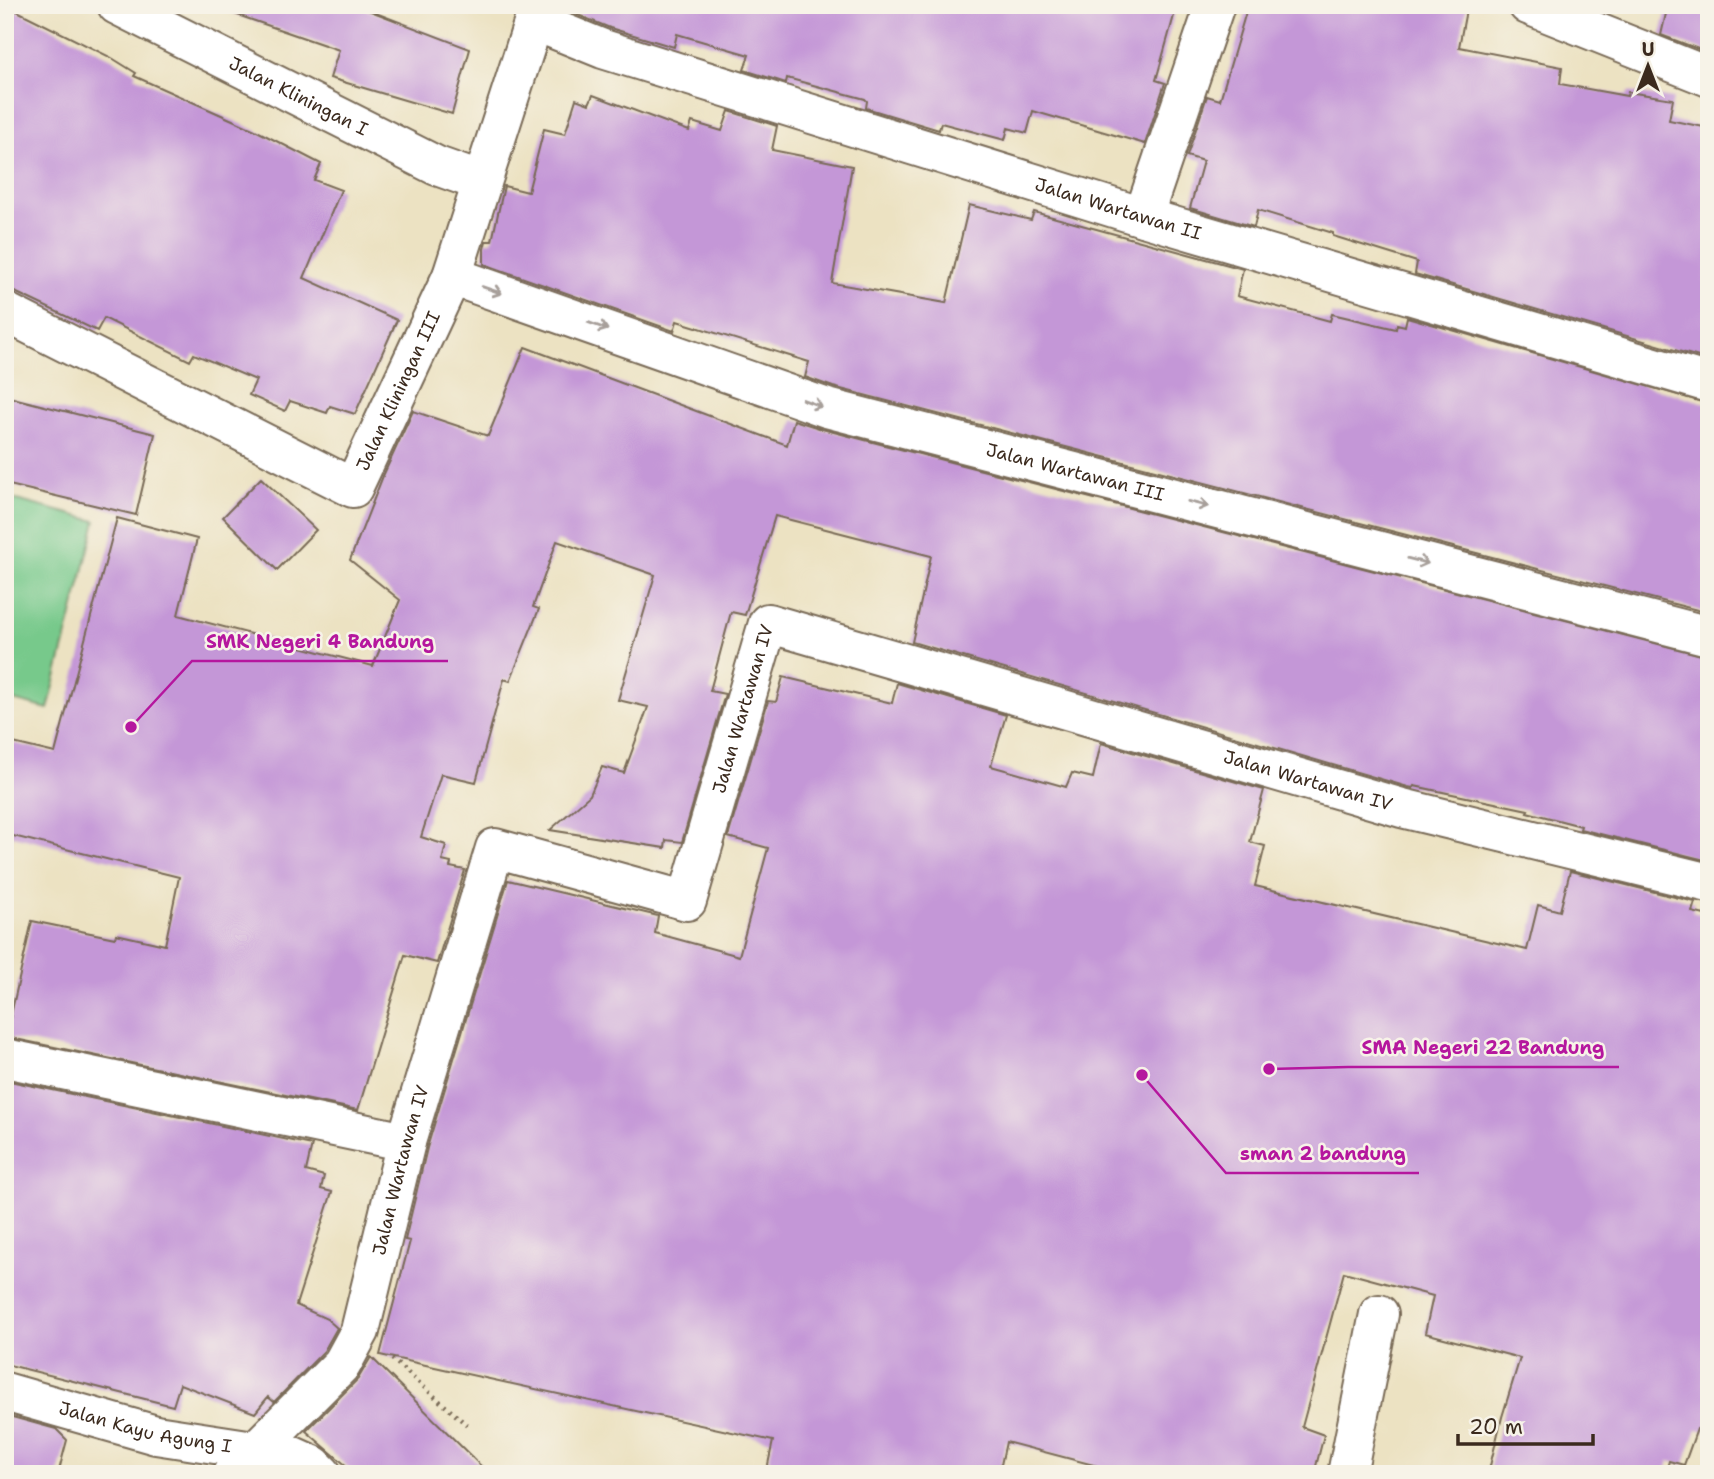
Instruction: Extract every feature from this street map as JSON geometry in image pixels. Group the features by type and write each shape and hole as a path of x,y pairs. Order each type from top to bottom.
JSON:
{"street":[{"name":"Jalan Kliningan I","path":"117,5 172,18 438,166 482,182"},
{"path":"1143,217 1215,5"},
{"path":"1528,5 1709,77"},
{"name":"Jalan Wartawan II","path":"536,13 603,49 1143,217 1709,383"},
{"name":"Jalan Kliningan III","path":"5,312 353,488 452,276 536,13"},
{"name":"Jalan Wartawan III","path":"452,276 827,408 1709,636"},
{"name":"Jalan Wartawan IV","path":"243,1462 342,1364 360,1331 406,1142 495,848 687,901 768,623 1402,808 1709,883"},
{"path":"5,1058 406,1142"},
{"path":"1347,1474 1379,1314"},
{"name":"Jalan Kayu Agung I","path":"5,1392 243,1462 284,1452 313,1465 322,1474"}],"path":[{"path":"360,1331 468,1426"}],"green space":[{"path":"5,497 96,521 48,709 5,698"}],"building":[{"path":"5,5 112,58 136,73 134,76 255,130 321,164 314,180 341,190 304,278 397,320 355,414 330,406 327,413 290,401 285,411 249,395 256,380 194,354 190,361 104,318 97,331 15,292 5,290"},
{"path":"227,5 355,5 470,49 452,114 330,78 339,50 226,11"},
{"path":"563,5 1177,5 1156,80 1165,83 1145,144 1033,111 1027,133 1008,128 1005,140 941,123 939,130 866,108 865,99 787,78 786,83 744,70 749,55 677,34 674,47 610,28 563,9"},
{"path":"1248,5 1467,5 1459,47 1562,67 1560,84 1627,96 1628,92 1673,99 1669,120 1709,128 1709,360 1415,274 1417,262 1258,210 1254,227 1190,208 1203,161 1187,156 1207,96 1220,100"},
{"path":"1668,5 1709,5 1709,53 1661,35"},
{"path":"593,95 689,131 692,122 722,131 729,111 777,126 772,150 852,166 832,283 946,303 969,205 1031,220 1034,212 1243,269 1237,296 1330,321 1332,314 1396,329 1397,324 1405,326 1407,317 1709,404 1709,613 833,387 805,377 809,362 677,321 674,331 484,264 486,241 492,241 504,186 528,192 544,129 565,134 576,99 589,104"},
{"path":"525,347 787,445 794,420 1709,657 1709,846 1705,860 1580,829 1581,826 1527,812 1528,810 1414,786 1408,787 912,642 931,556 775,516 745,615 731,612 710,691 725,694 682,842 666,840 665,848 550,830 590,795 602,767 624,773 648,707 618,700 655,575 557,541 533,607 539,609 510,681 504,679 476,782 441,774 421,837 446,845 442,861 451,863 450,867 465,870 437,963 405,955 358,1110 6,1037 32,921 115,938 116,934 165,945 179,877 5,834 5,741 55,753 117,518 197,539 178,615 373,666 400,600 350,560 383,476 413,411 488,436"},
{"path":"5,396 155,434 136,515 5,484"},
{"path":"261,478 316,530 277,570 223,517"},
{"path":"783,677 892,703 897,683 1006,715 991,766 1066,787 1072,773 1093,778 1101,743 1264,790 1250,842 1265,846 1255,886 1527,950 1538,905 1560,911 1570,871 1695,902 1692,912 1709,916 1709,1432 1697,1429 1684,1465 1669,1461 1665,1474 1488,1474 1520,1358 1425,1333 1433,1296 1344,1272 1302,1427 1324,1435 1314,1474 1108,1474 1109,1469 1006,1442 999,1474 766,1474 773,1441 380,1355 410,1241 405,1240 427,1148 508,880 658,916 655,933 739,956 768,848 728,837 768,701 776,702"},
{"path":"5,1080 312,1145 306,1171 324,1176 321,1189 332,1192 296,1305 327,1319 337,1328 324,1351 274,1402 268,1397 255,1413 180,1384 173,1406 5,1364"},
{"path":"371,1357 489,1474 356,1474 306,1431 358,1379"},
{"path":"5,1415 56,1429 67,1440 58,1474 5,1474"}],"place":[{"name":"SMK Negeri 4 Bandung","path":"131,727"},
{"name":"SMA Negeri 22 Bandung","path":"1269,1069"},
{"name":"sman 2 bandung","path":"1142,1075"}]}
